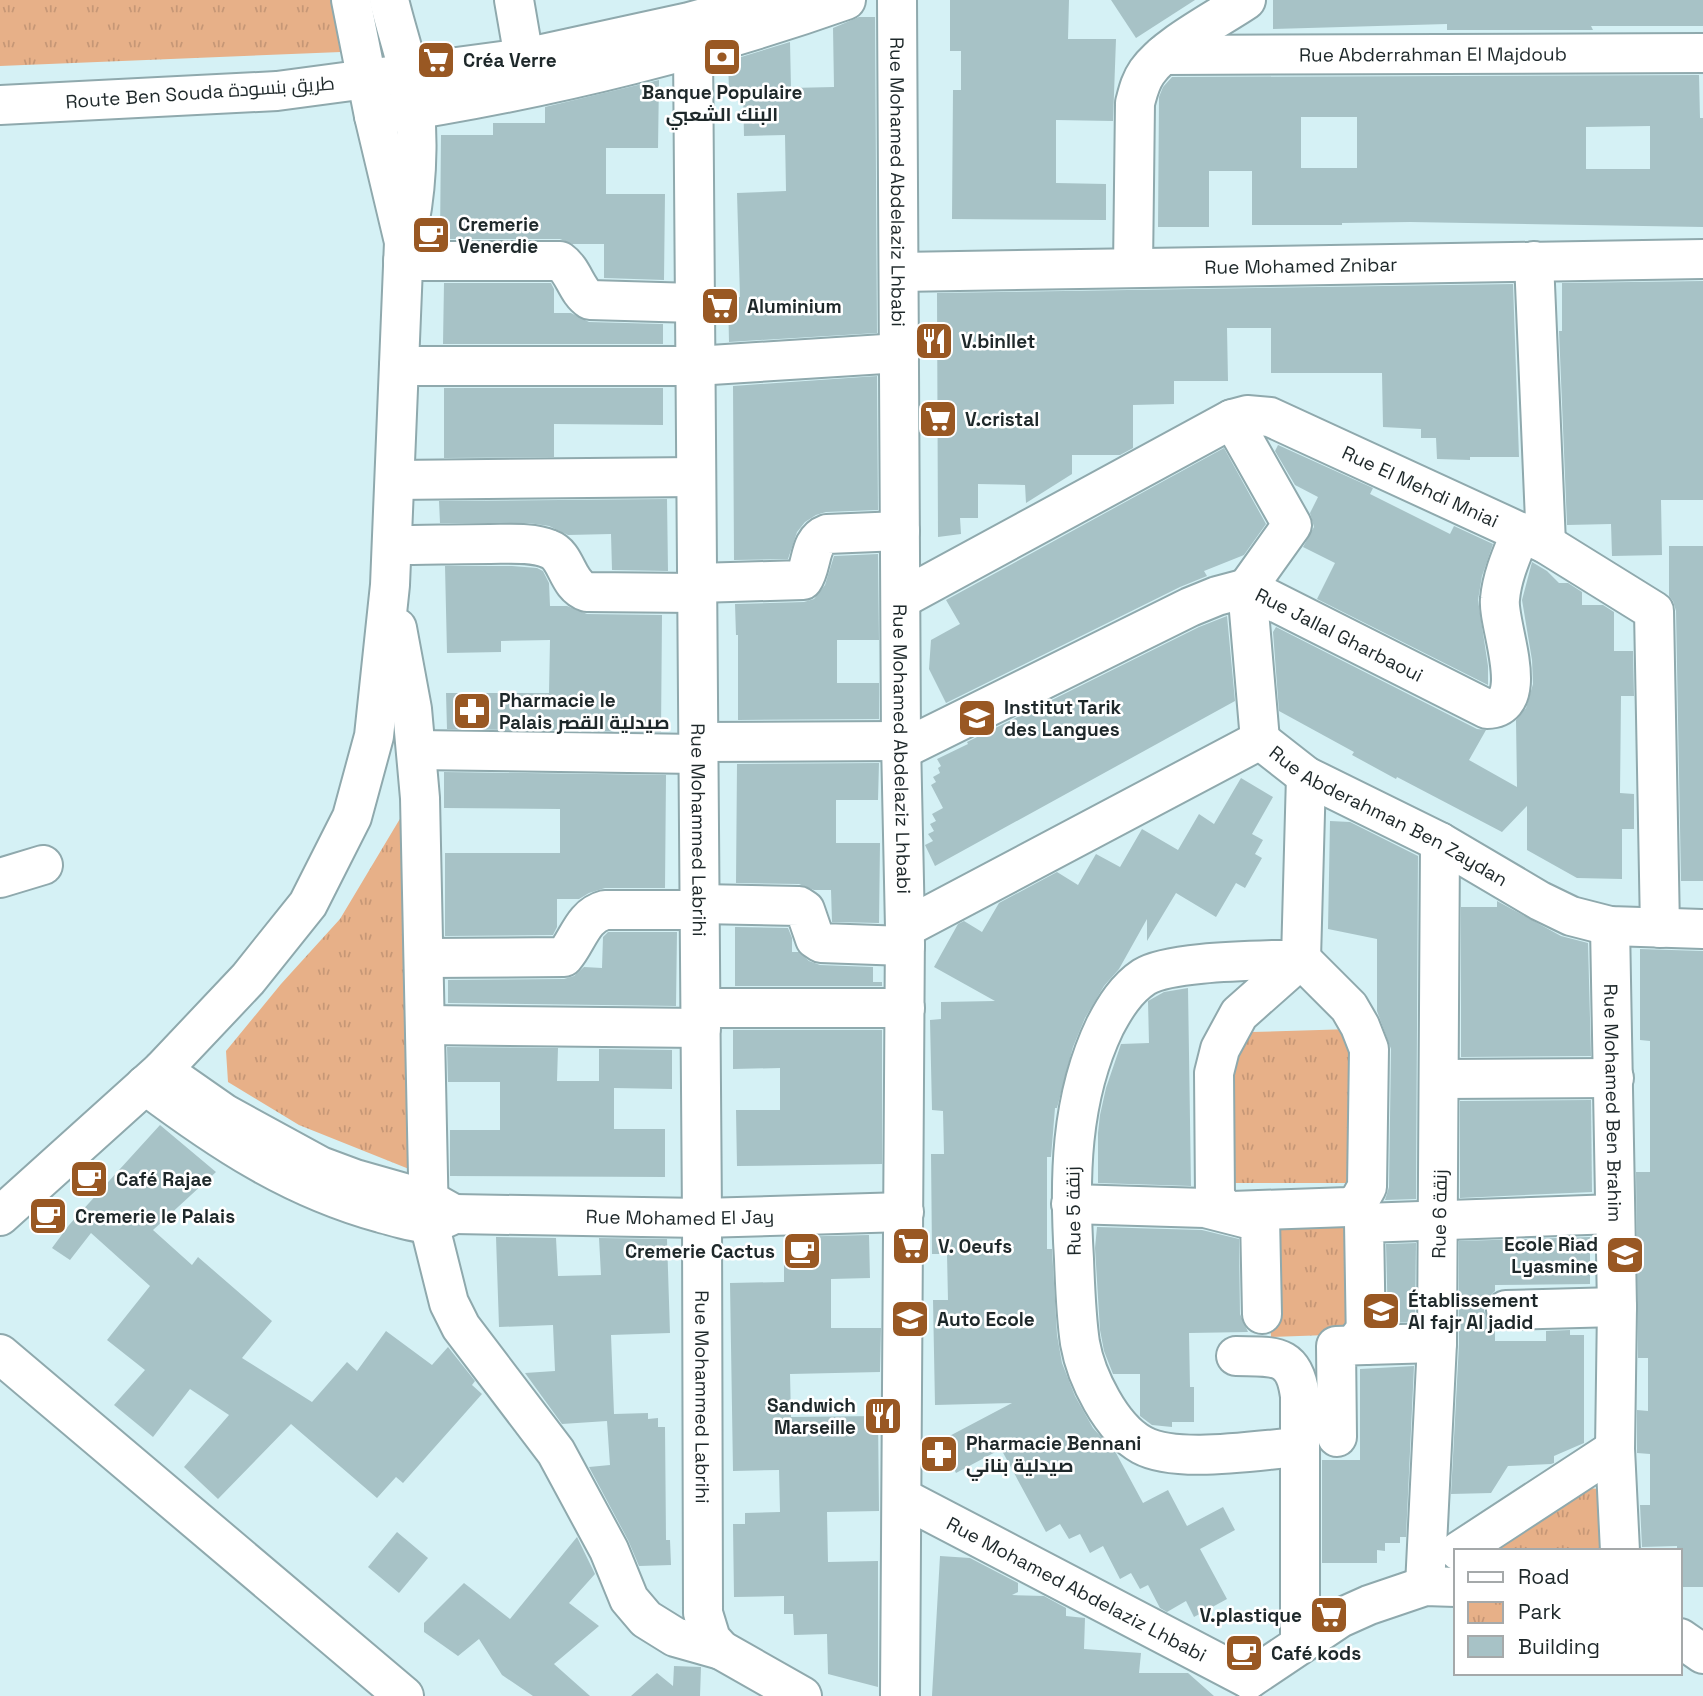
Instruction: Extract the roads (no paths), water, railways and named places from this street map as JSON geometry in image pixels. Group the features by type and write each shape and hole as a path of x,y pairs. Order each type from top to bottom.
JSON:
{"street":[{"path":"351,0 403,251"},
{"path":"0,1216 153,1078 248,979 308,904 352,817 374,736 390,585 403,251 414,203 412,92 389,0"},
{"path":"514,0 524,58"},
{"name":"Route Ben Souda طريق بنسودة","path":"0,105 277,91 367,79 412,92 515,91 764,29 846,0"},
{"name":"Rue Mohamed Abdelaziz Lhbabi","path":"897,0 901,745 905,937 900,1696"},
{"path":"1133,268 1135,103 1139,86 1147,72 1163,55 1246,0"},
{"name":"Route Ben Souda طريق بنسودة","path":"374,116 412,92 524,58 648,15 763,1"},
{"name":"Rue Mohammed Labrihi","path":"693,48 703,1612 711,1639 721,1650"},
{"name":"Rue Abderrahman El Majdoub","path":"1163,55 1703,53"},
{"path":"403,251 560,261 569,269 583,295 590,300 695,303"},
{"name":"Rue Mohamed Znibar","path":"899,272 1703,259"},
{"path":"1534,261 1534,538"},
{"path":"399,366 695,366 900,352"},
{"name":"Rue El Mehdi Mniai","path":"901,599 1232,419 1247,415 1270,416 1534,538 1654,611 1660,928"},
{"path":"1232,419 1292,526 1247,588 1260,740"},
{"path":"395,480 696,477"},
{"path":"392,545 539,546 552,550 559,556 574,585 587,592 697,588 803,580 819,536 900,531"},
{"name":"Rue Jallal Gharbaoui","path":"901,745 1190,607 1247,588 1487,709 1494,709 1500,706 1508,695 1510,664 1499,601 1509,561 1534,538"},
{"path":"390,585 412,709 420,798 426,1025 437,1212 449,1303 461,1327 556,1452 609,1550 629,1599 646,1619 675,1637 721,1650 800,1696"},
{"name":"Rue Abderahman Ben Zaydan","path":"905,937 1260,740 1306,776 1440,842 1540,901 1571,916 1610,926 1703,929"},
{"path":"416,750 901,745"},
{"path":"1301,959 1239,1014 1220,1049 1214,1073 1215,1198 1224,1209 1232,1211 1348,1207 1357,1203 1367,1187 1369,1049 1349,1007 1301,959 1306,776"},
{"name":"Rue 6 زنقة","path":"1435,1582 1440,1220 1440,842"},
{"path":"0,878 43,865"},
{"path":"425,958 564,957 586,921 595,913 605,910 799,906 805,910 815,939 821,943 905,937"},
{"name":"Rue Mohamed Ben Brahim","path":"1610,926 1617,1307 1615,1449 1620,1549"},
{"name":"Rue 5 زنقة","path":"1299,1447 1180,1456 1159,1452 1129,1436 1109,1413 1094,1385 1081,1345 1071,1204 1073,1145 1081,1091 1098,1041 1117,1003 1145,976 1177,966 1301,959"},
{"path":"426,1025 701,1018 905,1009"},
{"name":"Rue Mohamed El Jay","path":"153,1078 320,1166 437,1212 702,1218 904,1212"},
{"path":"1440,1079 1614,1078"},
{"path":"1071,1204 1205,1208 1248,1219 1260,1217 1262,1314"},
{"path":"1363,1341 1364,1223 1615,1214"},
{"path":"1506,1310 1617,1307"},
{"path":"1337,1437 1336,1346 1363,1341 1437,1343"},
{"path":"0,1354 404,1696"},
{"path":"1236,1356 1276,1357 1291,1367 1298,1379 1300,1644"},
{"path":"1463,1549 1615,1449"},
{"name":"Rue Mohamed Abdelaziz Lhbabi","path":"903,1499 1249,1687"},
{"path":"1249,1687 1300,1644 1340,1618 1435,1582 1454,1557"},
{"path":"1682,1639 1703,1654"}],"place":[{"name":"Banque Populaire البنك الشعبي","path":"722,57"},
{"name":"Créa Verre","path":"436,60"},
{"name":"Cremerie Venerdie","path":"431,235"},
{"name":"Aluminium","path":"720,306"},
{"name":"V.binllet","path":"934,341"},
{"name":"V.cristal","path":"938,419"},
{"name":"Pharmacie le Palais صيدلية القصر","path":"472,711"},
{"name":"Institut Tarik des Langues","path":"977,718"},
{"name":"Café Rajae","path":"89,1179"},
{"name":"Cremerie le Palais","path":"48,1216"},
{"name":"V. Oeufs","path":"911,1246"},
{"name":"Cremerie Cactus","path":"802,1251"},
{"name":"Ecole Riad Lyasmine","path":"1625,1255"},
{"name":"Établissement Al fajr Al jadid","path":"1381,1311"},
{"name":"Auto Ecole","path":"910,1319"},
{"name":"Sandwich Marseille","path":"883,1416"},
{"name":"Pharmacie Bennani صيدلية بناني","path":"939,1454"},
{"name":"V.plastique","path":"1329,1615"},
{"name":"Café kods","path":"1244,1653"}]}
